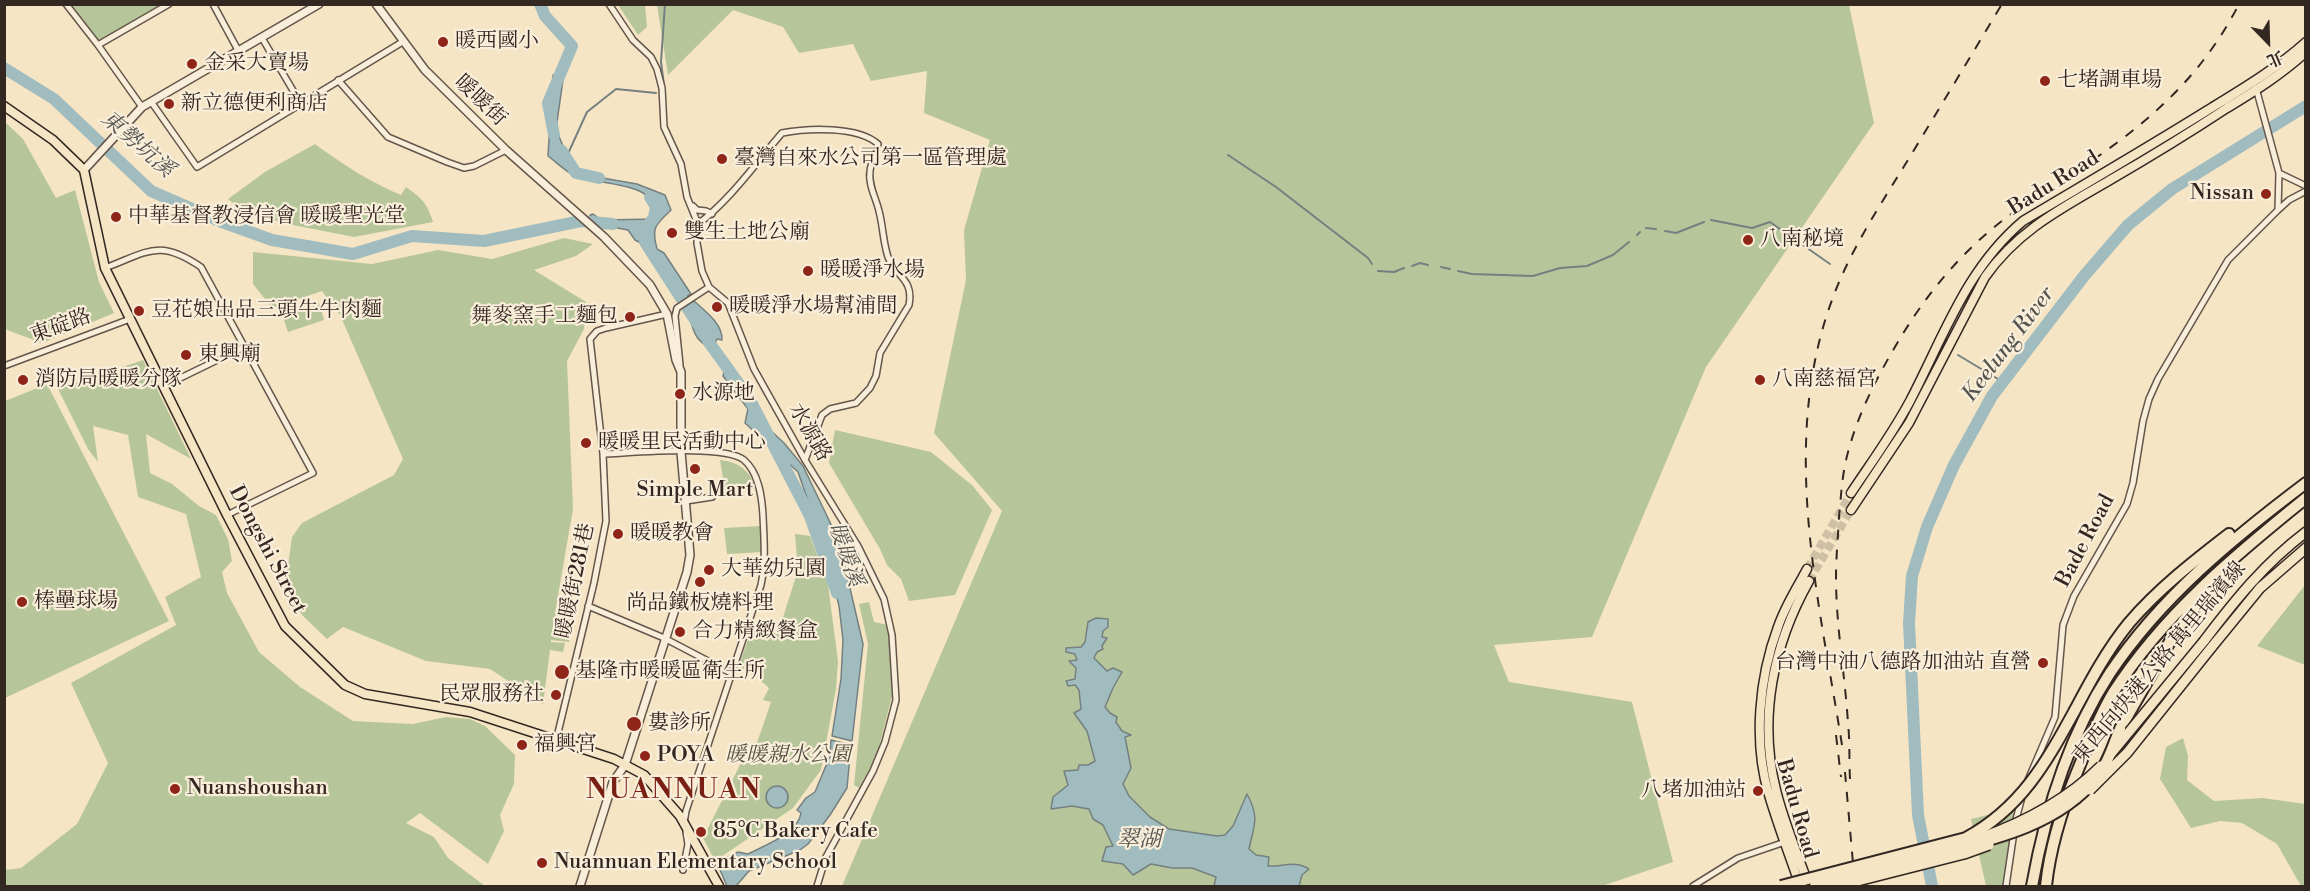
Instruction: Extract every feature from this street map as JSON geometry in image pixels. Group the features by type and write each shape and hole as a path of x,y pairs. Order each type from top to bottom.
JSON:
{"highway":[{"path":"2032,886 2038,853 2062,773 2080,730 2110,674 2141,631 2181,588 2234,537 2306,483"},
{"path":"1815,886 2006,836 2052,814 2073,800 2096,779 2103,768 2120,729 2176,631 2191,611 2305,499"},
{"path":"2046,886 2049,857 2071,788 2094,730 2113,694 2142,652 2178,610 2203,585 2305,499"},
{"path":"1781,886 1966,838 1980,831 2036,778 2100,663 2129,623 2191,564 2262,509 2282,501"},
{"name":"東西向快速公路 萬里瑞濱線","path":"1838,886 1964,854 2029,830 2062,812 2114,768 2207,645 2236,598 2278,554 2306,532"},
{"name":"東西向快速公路 萬里瑞濱線","path":"1800,886 1968,842 2002,830 2061,800 2099,768 2245,604 2290,560 2306,548"}],"main road":[{"path":"2255,85 2306,42"},
{"path":"2255,85 2273,79 2306,52"},
{"name":"Badu Road","path":"1851,510 1909,423 1984,277 1999,257 2018,238 2049,216 2194,130 2255,85"},
{"name":"Badu Road","path":"1851,493 1909,403 1974,274 1994,249 2023,221 2255,85"},
{"path":"4,106 87,167"},
{"name":"Dongshi Street","path":"87,167 105,268 227,515 285,626 345,685 365,694 470,712 614,759 644,775 684,824 719,886"},
{"name":"Badu Road","path":"1800,886 1768,793 1761,748 1760,720 1765,675 1778,626 1807,569"},
{"name":"Badu Road","path":"1809,581 1785,629 1773,677 1767,720 1776,791 1809,886"}],"street":[{"path":"66,4 142,107"},
{"path":"98,45 169,4"},
{"path":"213,4 239,52"},
{"path":"87,167 142,107 319,4"},
{"name":"暖暖街","path":"376,4 425,70 506,150 604,237 650,285 667,314 676,360 681,372 681,452 690,555 687,572 625,765 613,782 580,886"},
{"name":"水源路","path":"609,4 633,40 651,57 657,69 662,88 664,127 681,164 687,197 698,224 702,271 709,287 728,303 754,369 804,460 858,546 884,599 896,668 896,700 885,742 873,771 826,857 817,886"},
{"path":"262,39 301,104"},
{"path":"152,103 196,167 404,40"},
{"path":"338,80 388,137 447,162 464,168 474,166 506,150"},
{"path":"2255,85 2279,172 2278,210"},
{"path":"698,224 712,214 767,154 782,133 837,130 871,138 878,144 870,168 870,180 880,212 882,234 889,258 909,284 909,305 880,353 876,376 864,397 856,403 831,409 822,415 804,460"},
{"path":"2279,172 2306,186"},
{"name":"Bade Road","path":"2006,886 2012,841 2022,798 2055,717 2063,625 2074,596 2127,504 2149,399 2158,379 2228,260 2289,200 2306,191"},
{"path":"687,197 697,210 712,214"},
{"path":"105,268 156,249 166,249 191,260 204,272 313,472 227,515"},
{"path":"681,372 675,316 677,308 709,287"},
{"name":"暖暖街281巷","path":"555,741 606,521 603,454 590,339 597,331 606,328 667,314"},
{"name":"東碇路","path":"4,366 130,319"},
{"path":"164,386 244,347"},
{"path":"603,454 723,452 739,456 752,469 759,486 765,565 761,585 686,810 684,824 688,844 683,870"},
{"path":"686,501 712,497"},
{"path":"588,606 664,638 731,673"},
{"path":"1693,886 1738,858 1785,842"}],"green space":[{"path":"71,5 162,5 99,40"},
{"path":"618,5 645,5 647,27 638,35"},
{"path":"657,5 1849,5 1874,123 1706,367 1592,637 1494,645 1509,682 1632,702 1673,862 1602,886 842,886 1002,511 934,433 966,280 964,230 990,140 924,113 927,71 871,81 853,44 799,53 783,27 733,10 668,75"},
{"path":"4,121 23,139 56,198 75,190 99,282 114,313 42,343 7,330 5,326"},
{"path":"315,144 356,172 390,190 401,195 406,187 423,201 433,222 354,237 293,225 244,212 228,199 265,172"},
{"path":"564,238 593,244 576,256 534,270 586,302 584,329 567,361 573,509 555,613 573,616 569,642 551,640 551,642 565,643 563,652 550,650 543,704 490,669 426,661 343,627 327,639 302,615 285,587 292,537 302,523 394,475 403,459 340,315 322,291 272,308 253,284 253,252 372,264 438,250 492,259"},
{"path":"319,302 324,320 288,332 282,314"},
{"path":"143,360 191,459 146,434 150,473 172,484 199,506 216,515 228,539 232,561 222,572 227,593 259,652 300,687 353,721 413,724 446,717 470,719 485,726 515,755 514,784 500,815 504,831 488,864 420,813 406,823 434,837 448,858 485,886 5,886 5,870 21,868 77,824 108,763 71,683 176,625 165,597 201,577 186,514 138,497 128,435 93,426 98,462 88,449 58,389"},
{"path":"47,384 169,621 5,698 5,401"},
{"path":"835,430 931,452 973,486 992,510 955,595 909,601 901,579 887,565 880,549 829,463"},
{"path":"720,460 742,468 750,476 756,488 725,491"},
{"path":"760,526 763,552 727,554 724,528"},
{"name":"暖暖親水公園","path":"795,534 810,536 828,585 838,661 836,689 821,770 793,808 715,861 703,838 742,761 750,763 771,702 763,700 769,688 761,681 761,676 756,672 738,667 753,626 778,633 798,570"},
{"path":"2305,585 2305,665 2257,646"},
{"path":"869,602 874,622 888,625 893,692 877,755 859,788 854,785 868,644 859,604"},
{"path":"2183,738 2188,756 2187,780 2214,801 2263,798 2305,804 2305,886 2301,886 2277,844 2242,823 2220,821 2191,828 2160,779 2166,747"},
{"path":"2018,812 2005,886 1986,886 1971,819 1995,813"}],"water":[{"path":"553,75 563,80 556,129 574,173 637,184 665,195 671,210 656,226 655,241 657,249 664,253 691,294 683,299 657,257 644,250 643,244 635,240 628,230 602,225 590,215 593,214 601,220 656,219 655,206 648,197 626,186 575,176 548,156"},
{"path":"694,301 713,318 720,329 722,340 717,339 715,343 729,362 730,375 737,389 754,399 759,428 768,428 803,466 839,541 863,644 852,741 832,736 841,679 843,640 839,606 827,556 798,472 745,423 748,409 723,376 724,362 697,337 693,330 687,305"},
{"name":"翠湖","path":"1096,618 1108,619 1108,627 1103,631 1102,637 1107,638 1102,646 1103,649 1097,652 1094,658 1107,671 1113,668 1122,672 1105,707 1117,717 1116,722 1122,731 1131,735 1125,737 1131,768 1123,784 1129,796 1150,817 1169,829 1217,836 1225,835 1233,826 1247,794 1255,816 1249,849 1256,855 1269,857 1268,866 1294,864 1309,869 1302,875 1299,886 1214,886 1216,877 1192,868 1172,868 1151,864 1133,875 1123,864 1102,861 1106,847 1113,846 1103,825 1093,819 1089,809 1072,806 1051,809 1053,797 1068,785 1064,771 1078,770 1079,765 1088,765 1095,761 1087,731 1074,713 1081,709 1079,690 1075,685 1068,686 1066,681 1075,679 1076,668 1069,661 1077,660 1075,654 1066,652 1066,648 1081,647 1085,642 1088,622"},
{"path":"831,740 851,745 847,788 830,815 808,844 800,850 749,871 736,886 727,886 717,863 738,852 748,854 780,838 794,827 801,813 797,810 806,798 815,792 830,756"},
{"path":"777,786 785,789 788,797 785,805 777,808 769,805 766,797 769,789"}],"waterway":[{"path":"540,4 545,16 572,46 548,103 554,135"},
{"path":"664,85 661,62 665,4"},
{"name":"東勢坑溪","path":"4,68 54,99 151,191 222,222 272,240 353,254 412,236 484,241 581,221 613,224"},
{"path":"566,158 587,112 616,89 656,93"},
{"name":"Keelung River","path":"1932,886 1918,815 1909,623 1912,576 1927,527 1954,465 1992,396 2084,276 2128,225 2172,189 2306,106"},
{"path":"561,150 576,173 599,178"},
{"path":"1228,155 1276,187 1368,258 1372,264"},
{"path":"643,231 654,218 656,207 650,197"},
{"path":"1711,220 1752,228 1770,222 1830,264"},
{"path":"1665,231 1676,233 1704,222"},
{"path":"1646,228 1656,229"},
{"path":"1637,235 1640,232"},
{"name":"暖暖溪","path":"645,242 697,323"},
{"path":"1458,271 1472,274 1533,276 1560,268 1587,266 1613,255 1629,242"},
{"path":"1412,266 1420,263 1428,265"},
{"path":"1441,267 1450,269"},
{"path":"1378,271 1394,272 1404,268"},
{"name":"暖暖溪","path":"708,341 749,398 810,516 837,593"},
{"path":"1958,355 2003,382"}],"tunnel":[{"path":"1807,569 1851,493"},
{"path":"1809,581 1851,510"}],"railway":[{"path":"1842,745 1823,634 1808,522 1806,466 1808,410 1816,354 1832,300 1855,249 2002,4"},
{"path":"1850,779 1849,730 1836,596 1839,517 1847,456 1857,424 1878,377 1916,313 1958,261 1990,230 2089,163 2147,119 2197,68 2219,38 2239,4"},
{"path":"1836,735 1841,777"},
{"path":"1845,772 1855,886"}],"place":[{"name":"暖西國小","path":"443,42"},
{"name":"金采大賣場","path":"192,64"},
{"name":"七堵調車場","path":"2045,81"},
{"name":"新立德便利商店","path":"169,104"},
{"name":"臺灣自來水公司第一區管理處","path":"722,159"},
{"name":"Nissan","path":"2266,194"},
{"name":"中華基督教浸信會 暖暖聖光堂","path":"116,217"},
{"name":"雙生土地公廟","path":"672,233"},
{"name":"八南秘境","path":"1748,240"},
{"name":"暖暖淨水場","path":"808,271"},
{"name":"暖暖淨水場幫浦間","path":"717,307"},
{"name":"豆花娘出品三頭牛牛肉麵","path":"139,311"},
{"name":"舞麥窯手工麵包","path":"630,317"},
{"name":"東興廟","path":"186,355"},
{"name":"消防局暖暖分隊","path":"23,380"},
{"name":"八南慈福宮","path":"1760,380"},
{"name":"水源地","path":"680,394"},
{"name":"暖暖里民活動中心","path":"586,443"},
{"name":"Simple Mart","path":"695,469"},
{"name":"暖暖教會","path":"618,534"},
{"name":"大華幼兒園","path":"709,570"},
{"name":"尚品鐵板燒料理","path":"700,582"},
{"name":"棒壘球場","path":"22,602"},
{"name":"合力精緻餐盒","path":"680,632"},
{"name":"台灣中油八德路加油站 直營","path":"2043,663"},
{"name":"基隆市暖暖區衛生所","path":"562,672"},
{"name":"民眾服務社","path":"556,695"},
{"name":"婁診所","path":"634,724"},
{"name":"福興宮","path":"522,745"},
{"name":"POYA","path":"645,756"},
{"name":"Nuanshoushan","path":"175,789"},
{"name":"八堵加油站","path":"1758,791"},
{"name":"85°C Bakery Cafe","path":"701,832"},
{"name":"Nuannuan Elementary School","path":"542,863"}],"district":[{"name":"NUANNUAN","path":"674,792"}]}
